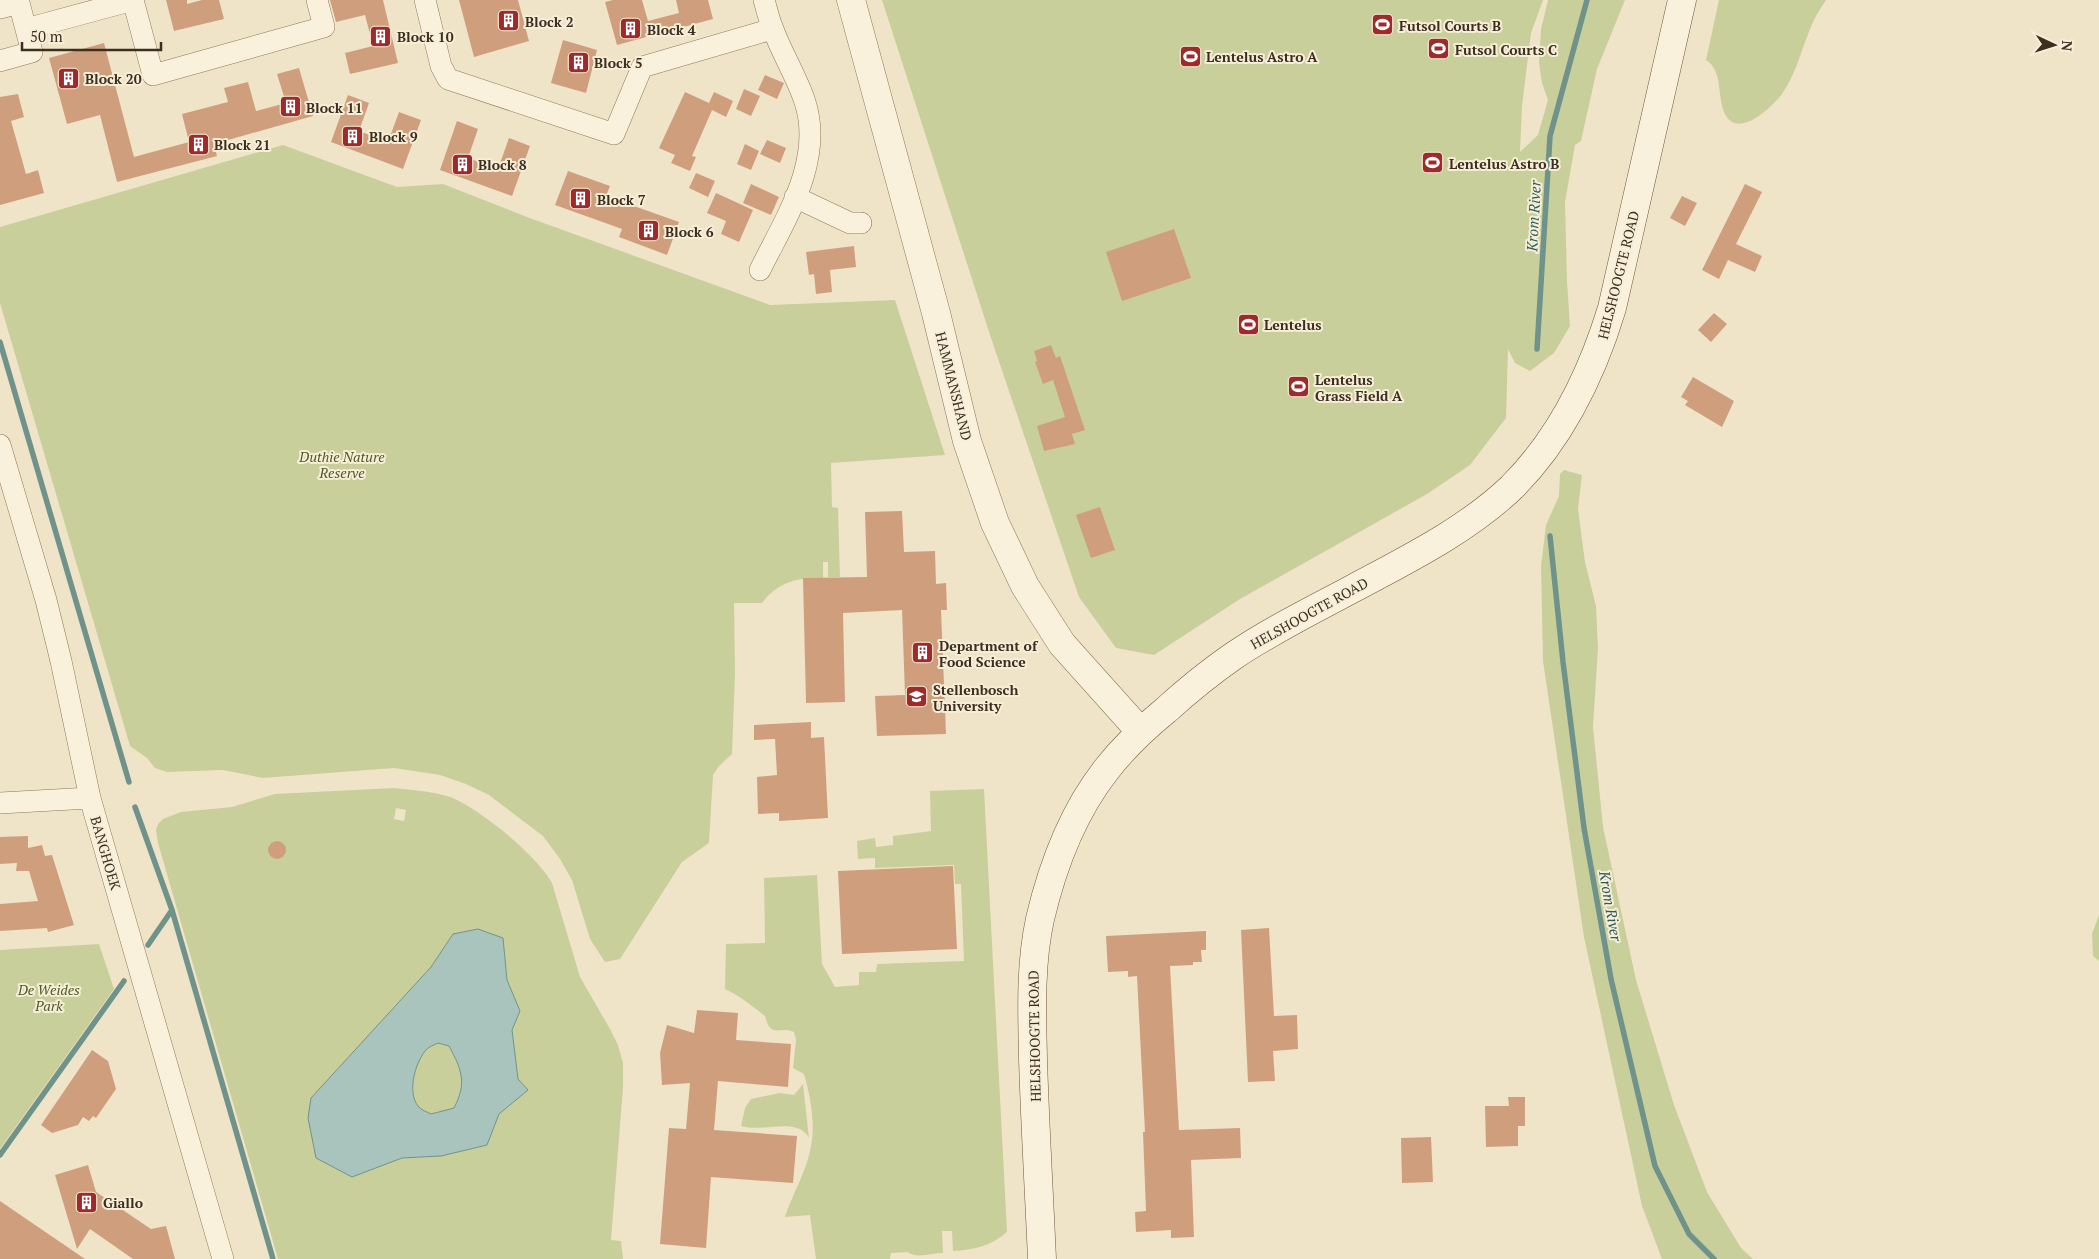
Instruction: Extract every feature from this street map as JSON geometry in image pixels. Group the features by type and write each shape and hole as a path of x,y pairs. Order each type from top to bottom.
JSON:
{"main road":[{"name":"HAMMANSHAND","path":"851,0 936,313 967,441 994,523 1025,586 1062,644 1140,731"},
{"name":"HELSHOOGTE ROAD","path":"1042,1259 1032,1000 1034,958 1040,921 1051,878 1069,834 1087,799 1106,770 1140,731 1191,688 1234,655 1441,540 1487,509 1513,485 1536,459 1567,414 1586,381 1600,346 1614,300 1682,0"}],"street":[{"path":"26,29 133,0 153,75 324,27 317,0"},
{"path":"425,0 441,66 448,79 461,85 614,134 642,67 772,28"},
{"path":"760,270 795,197 807,166 811,138 805,101 772,28 764,0"},
{"path":"0,8 19,3 32,52 0,61"},
{"path":"795,197 850,223 861,223"},
{"name":"BANGHOEK","path":"0,445 46,600 63,668 90,798 223,1259"},
{"path":"0,803 90,798"}],"green space":[{"name":"Lentelus","path":"882,0 1543,0 1531,33 1522,106 1520,152 1538,135 1548,100 1542,83 1539,63 1541,29 1548,0 1625,0 1597,69 1581,141 1575,145 1565,202 1570,326 1554,353 1530,371 1515,363 1508,349 1506,418 1470,465 1427,494 1240,599 1154,655 1116,648 1079,597 991,338"},
{"path":"1719,0 1826,0 1814,20 1792,77 1782,94 1764,112 1747,122 1739,124 1732,122 1726,116 1721,101 1718,78 1712,65 1706,60"},
{"name":"Duthie Nature Reserve","path":"283,145 397,187 443,184 527,217 770,305 895,300 945,455 831,463 832,507 838,508 840,577 828,577 828,562 823,562 823,578 789,582 775,590 762,603 734,603 735,674 732,754 719,766 713,775 709,843 682,862 620,959 605,962 590,939 572,880 560,859 543,836 489,795 466,784 440,775 394,768 263,778 223,770 167,772 155,768 147,758 130,746 0,303 0,227"},
{"path":"1564,470 1582,475 1578,509 1585,562 1596,606 1598,648 1593,727 1603,827 1636,980 1674,1105 1707,1192 1741,1248 1753,1259 1662,1259 1642,1206 1584,937 1543,661 1541,566 1546,525 1559,496 1560,474"},
{"path":"394,788 447,796 459,801 489,820 534,859 545,872 552,883 580,977 618,1045 623,1063 623,1088 611,1240 621,1241 623,1259 278,1259 158,843 156,830 158,824 163,819 181,812 232,807 275,794","holes":["396,808 406,810 404,821 394,819","277,841 284,846 284,855 276,859 269,853 269,845","453,934 503,938 507,980 520,1011 512,1030 518,1079 528,1090 499,1114 487,1145 441,1156 402,1158 311,1098 431,967"]},
{"path":"984,789 1007,1232 995,1241 968,1250 953,1251 952,1231 942,1231 943,1253 915,1255 907,1252 891,1253 890,1259 816,1259 810,1215 785,1217 808,1160 813,1132 811,1103 804,1074 793,1068 796,1040 794,1032 789,1030 773,1030 767,1023 765,1016 725,989 726,944 765,943 764,878 817,875 822,964 835,987 859,985 859,972 876,972 877,964 964,961 961,884 955,884 954,865 875,868 875,858 858,859 857,841 875,838 876,847 893,845 893,836 931,831 930,791"},
{"path":"2099,915 2099,961 2093,956 2092,934"},
{"name":"De Weides Park","path":"99,944 114,989 0,1149 0,950"},
{"path":"438,1043 449,1046 458,1062 462,1083 454,1108 431,1114 418,1106 413,1093 413,1086 415,1070 421,1057 428,1048"},
{"path":"803,1084 809,1138 804,1131 788,1126 750,1128 741,1126 745,1108 751,1099 780,1093 794,1095"}],"water":[{"path":"478,929 503,938 507,980 520,1011 512,1030 518,1079 528,1090 499,1114 487,1145 441,1156 402,1158 352,1177 316,1158 308,1118 311,1098 431,967 453,934","holes":["438,1043 449,1046 460,1070 461,1091 454,1108 431,1114 419,1107 415,1100 413,1093 415,1070 428,1048"]}],"building":[{"path":"166,0 187,0 187,4 202,0 219,0 224,19 174,31"},
{"name":"Block 10","path":"330,0 383,0 398,63 350,74 345,53 373,46 365,15 336,22"},
{"name":"Block 2","path":"459,0 518,0 529,41 474,57"},
{"path":"613,0 642,0 648,21 679,13 676,0 708,0 713,19 617,45 605,2"},
{"name":"Block 5","path":"563,40 597,50 586,93 551,83"},
{"path":"104,43 134,157 189,142 182,114 228,102 224,88 248,82 256,111 286,103 277,74 299,68 313,116 214,144 217,156 117,182 100,115 67,124 49,58"},
{"path":"765,75 784,83 777,99 758,90"},
{"path":"744,89 760,96 751,116 736,109"},
{"path":"685,92 709,103 714,92 733,101 726,117 712,110 692,156 696,157 690,171 671,163 675,155 659,148"},
{"path":"18,94 24,117 11,121 26,174 38,170 44,193 0,205 0,97"},
{"name":"Block 9","path":"348,95 369,103 359,131 388,142 399,112 421,120 403,169 331,142"},
{"name":"Block 8","path":"457,121 478,129 468,158 498,169 509,138 530,146 512,196 440,170"},
{"path":"767,140 786,148 780,163 760,154"},
{"path":"745,144 759,151 751,170 737,164"},
{"path":"568,171 610,186 606,196 679,222 667,255 619,237 622,229 555,205"},
{"path":"696,173 715,181 708,197 689,188"},
{"path":"751,184 779,197 771,215 743,203"},
{"path":"1745,184 1762,192 1736,244 1762,256 1755,272 1728,260 1719,279 1702,270"},
{"path":"716,193 753,210 739,242 721,234 726,221 707,213"},
{"path":"1682,196 1697,203 1685,226 1670,218"},
{"path":"1174,229 1191,278 1122,301 1106,252"},
{"path":"854,246 856,267 830,270 832,292 816,294 814,274 809,275 806,252"},
{"path":"1714,313 1727,324 1711,342 1698,330"},
{"path":"1051,345 1056,358 1060,356 1085,430 1072,434 1075,444 1044,451 1037,426 1065,417 1053,380 1043,384 1035,362 1037,361 1034,351"},
{"path":"1693,377 1734,401 1722,427 1685,405 1688,401 1681,397"},
{"path":"1100,507 1115,550 1091,558 1076,515"},
{"name":"Department of Food Science","path":"902,511 904,552 935,551 936,584 946,583 947,610 941,610 946,734 877,736 875,696 905,695 902,610 843,613 845,702 806,703 803,578 867,577 865,512"},
{"path":"811,722 811,738 824,737 828,818 779,821 779,813 758,814 757,777 777,775 775,739 754,740 754,725"},
{"path":"28,836 28,848 42,845 45,856 52,855 74,925 48,932 47,928 0,931 0,904 38,901 29,871 16,871 17,863 0,864 0,837"},
{"path":"277,841 283,844 286,850 283,856 277,859 271,856 268,850 271,844"},
{"path":"953,866 957,949 842,954 838,871"},
{"path":"1269,928 1274,1016 1297,1015 1298,1049 1273,1051 1275,1081 1248,1082 1241,930"},
{"path":"1206,931 1206,950 1201,950 1202,962 1193,962 1193,965 1170,966 1179,1130 1240,1128 1241,1158 1191,1160 1194,1237 1171,1238 1171,1230 1136,1232 1135,1212 1146,1211 1143,1132 1145,1132 1137,976 1128,977 1128,971 1108,972 1106,936"},
{"path":"697,1010 738,1013 736,1040 791,1044 788,1087 718,1081 714,1130 797,1136 793,1183 711,1177 706,1248 660,1244 669,1128 686,1129 690,1083 662,1085 660,1053 667,1025 694,1033"},
{"path":"92,1050 108,1061 116,1089 96,1118 93,1116 89,1121 83,1117 78,1125 52,1133 41,1125"},
{"path":"1508,1097 1525,1097 1525,1126 1518,1126 1518,1146 1486,1147 1485,1106 1509,1106"},
{"path":"1431,1137 1433,1182 1402,1183 1401,1138"},
{"name":"Giallo","path":"88,1165 96,1192 151,1229 166,1226 175,1259 133,1259 90,1229 77,1249 55,1175"},
{"path":"0,1201 85,1259 0,1259"}],"waterway":[{"name":"Krom River","path":"1537,349 1550,136 1587,0"},
{"path":"0,342 129,782"},
{"name":"Krom River","path":"1550,536 1563,662 1584,828 1611,979 1655,1166 1689,1234 1714,1259"},
{"path":"135,807 172,910 273,1259"},
{"path":"148,945 172,910"},
{"path":"0,1155 124,981"}],"place":[{"name":"Block 2","path":"509,21"},
{"name":"Futsol Courts B","path":"1383,25"},
{"name":"Block 4","path":"631,29"},
{"name":"Block 10","path":"381,36"},
{"name":"Futsol Courts C","path":"1439,49"},
{"name":"Lentelus Astro A","path":"1190,56"},
{"name":"Block 5","path":"578,62"},
{"name":"Block 20","path":"69,78"},
{"name":"Block 11","path":"290,107"},
{"name":"Block 9","path":"353,136"},
{"name":"Block 21","path":"198,144"},
{"name":"Lentelus Astro B","path":"1433,163"},
{"name":"Block 8","path":"462,164"},
{"name":"Block 7","path":"581,199"},
{"name":"Block 6","path":"649,231"},
{"name":"Lentelus","path":"1248,324"},
{"name":"Lentelus Grass Field A","path":"1299,387"},
{"name":"Department of Food Science","path":"923,653"},
{"name":"Stellenbosch University","path":"917,697"},
{"name":"Giallo","path":"87,1202"}]}
